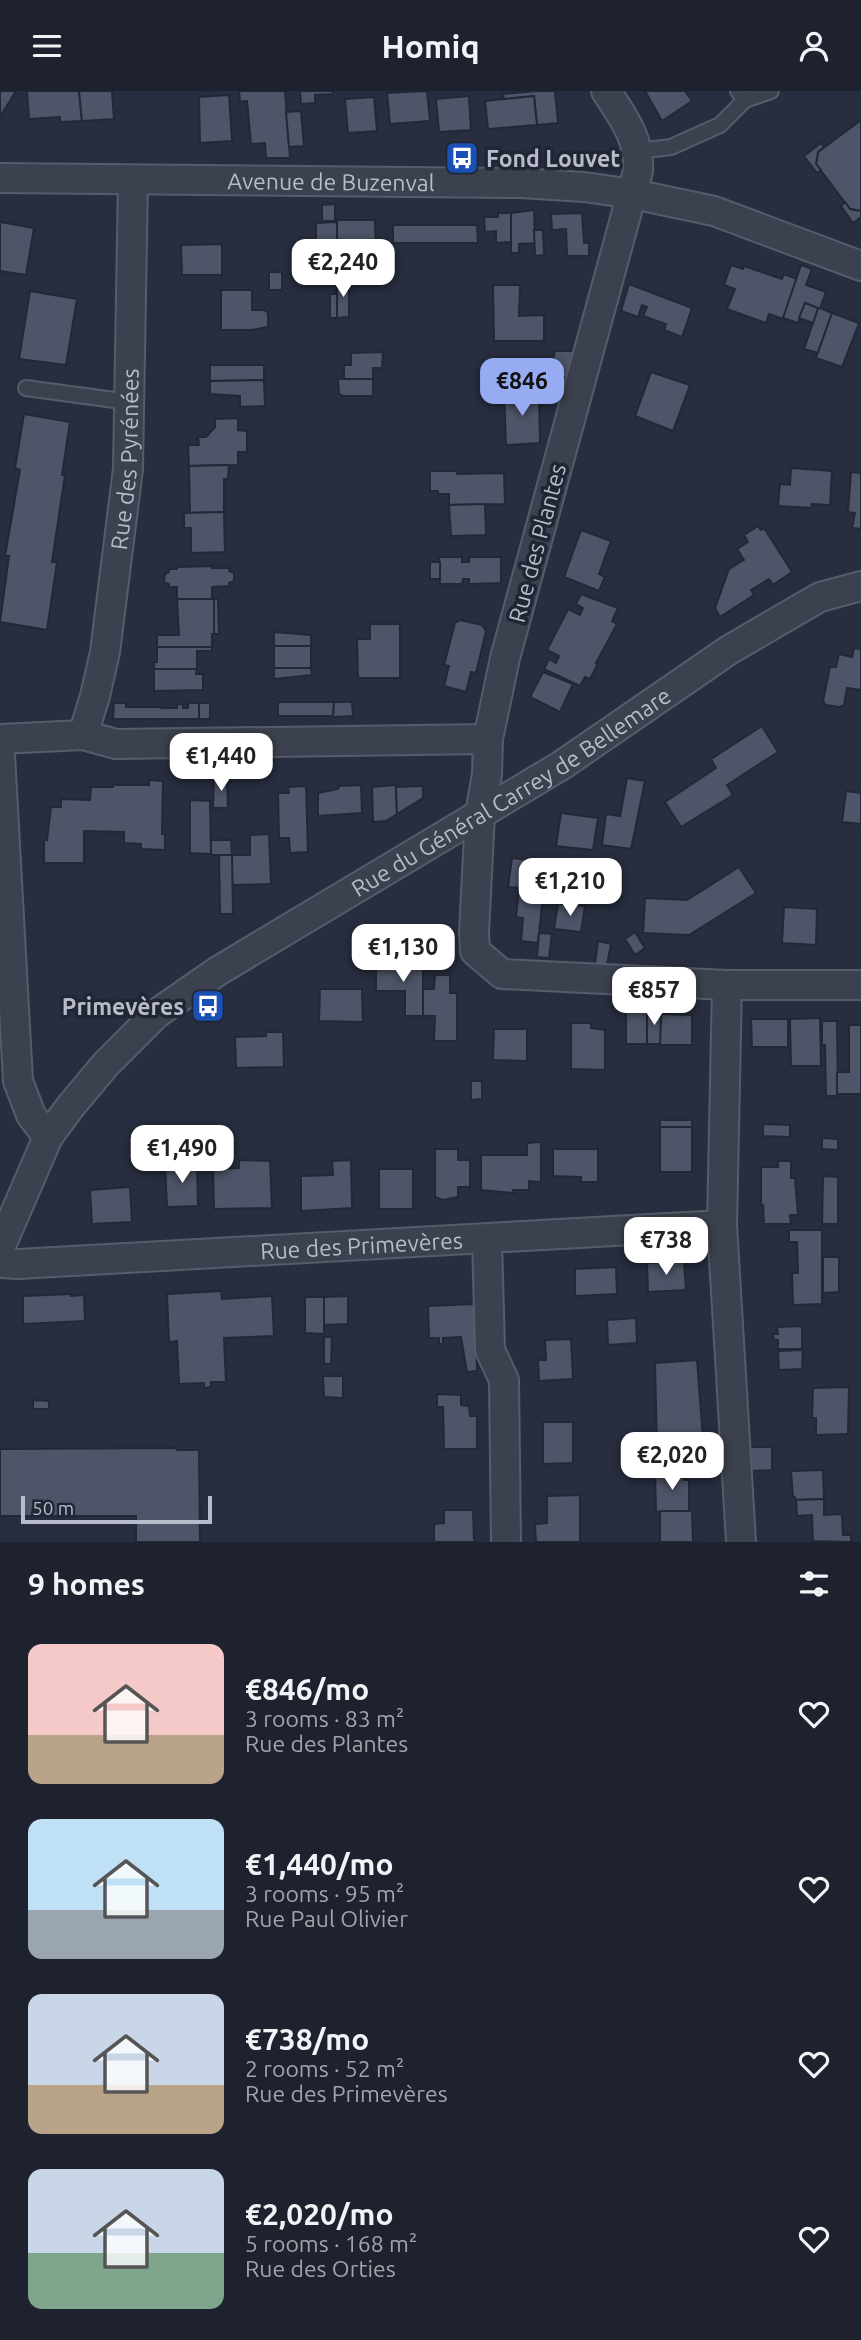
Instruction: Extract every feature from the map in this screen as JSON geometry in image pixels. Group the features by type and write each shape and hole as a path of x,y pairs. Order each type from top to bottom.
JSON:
{"street":[{"path":"606,91 625,120 638,151"},
{"name":"Rue des Plantes","path":"638,151 638,171 633,194 505,658 488,739 487,774 480,814 475,951 502,974 727,985"},
{"name":"Avenue de Buzenval","path":"0,178 521,183 584,187 714,211 855,257"},
{"name":"Rue des Pyrénées","path":"83,735 96,696 105,652 128,469 133,180"},
{"name":"Rue du Général Carrey de Bellemare","path":"0,1248 48,1137 69,1107 106,1064 156,1014 218,971 562,765 729,650 821,597 861,586"},
{"path":"48,1137 31,1115 18,1081 0,746 83,735 116,744 488,739"},
{"path":"741,1542 722,1225 727,985 861,985"},
{"name":"Rue des Primevères","path":"0,1263 722,1225"},
{"path":"487,1239 490,1350 504,1380 506,1542"}],"lane":[{"path":"638,151 671,147 720,125 742,96 771,91"},
{"path":"26,388 129,402"}],"building":[{"path":"0,91 16,91 0,117"},
{"path":"27,91 79,91 82,121 60,122 60,117 29,119"},
{"path":"79,91 112,91 114,119 82,121"},
{"path":"239,91 285,91 290,158 266,158 265,143 251,144 247,101 240,102"},
{"path":"300,91 333,91 333,94 315,95 315,103 301,104"},
{"path":"427,91 430,121 390,124 387,93"},
{"path":"555,91 558,123 537,125 534,96 504,99 503,94"},
{"path":"645,91 685,91 692,101 662,121"},
{"path":"229,95 232,141 200,143 199,97"},
{"path":"469,96 471,130 439,132 436,99"},
{"path":"534,96 537,125 488,129 485,101"},
{"path":"374,97 377,131 348,133 345,99"},
{"path":"301,111 304,146 289,147 286,112"},
{"path":"861,120 861,211 850,209 816,164 818,152"},
{"path":"821,143 824,147 818,152 816,164 821,170 817,173 804,156"},
{"path":"845,202 850,209 861,211 861,217 853,223 841,206"},
{"path":"335,204 335,221 322,221 322,205"},
{"path":"534,210 535,243 519,244 519,253 511,253 511,213"},
{"path":"498,213 511,213 511,242 496,243 496,231 485,232 484,217 498,217"},
{"path":"582,213 584,243 589,243 589,256 567,256 566,229 552,230 551,214"},
{"path":"337,220 375,220 376,259 337,260"},
{"path":"0,222 34,228 26,275 0,271"},
{"path":"337,222 337,279 321,279 321,256 316,256 316,223"},
{"path":"393,225 477,225 478,243 393,243"},
{"path":"534,230 543,230 544,255 535,256"},
{"path":"222,244 222,275 182,275 181,245"},
{"path":"731,265 743,269 744,266 782,279 784,274 797,279 783,319 769,314 766,323 727,309 735,289 724,285"},
{"path":"801,265 812,269 806,285 826,292 820,308 832,313 818,353 804,349 818,308 805,303 798,323 783,318"},
{"path":"269,272 282,272 282,290 269,290"},
{"path":"337,281 349,281 349,317 337,318"},
{"path":"629,284 692,308 682,337 664,330 666,324 643,316 647,307 642,305 638,317 621,311"},
{"path":"493,285 520,285 519,316 544,315 544,341 494,341"},
{"path":"221,290 252,290 252,310 265,310 268,313 268,327 221,330"},
{"path":"30,291 77,299 66,365 19,359"},
{"path":"330,294 337,294 337,318 330,318"},
{"path":"805,303 818,308 813,323 799,318"},
{"path":"832,313 859,323 842,367 816,358"},
{"path":"555,351 576,351 569,377 549,377"},
{"path":"383,352 382,368 373,368 373,379 344,379 344,365 351,365 351,353"},
{"path":"210,365 264,365 264,380 210,381"},
{"path":"651,372 690,385 673,431 635,416"},
{"path":"338,379 373,379 373,396 343,396 339,394"},
{"path":"264,380 265,406 240,407 240,396 210,394 210,381"},
{"path":"539,392 540,443 506,445 504,393"},
{"path":"24,414 70,422 52,562 57,562 47,630 0,622 9,556 5,556 20,470 15,468"},
{"path":"238,418 238,430 247,431 247,452 238,452 238,465 189,466 188,445 199,445 198,437 206,437 215,427 215,419"},
{"path":"229,465 228,479 224,479 224,512 190,513 189,466"},
{"path":"791,468 832,471 830,505 812,504 811,508 778,506 780,484 790,485"},
{"path":"430,471 457,471 457,474 504,473 505,504 449,505 449,494 430,491"},
{"path":"851,472 861,473 861,529 852,528 855,513 848,512"},
{"path":"485,504 486,535 451,536 449,505"},
{"path":"224,512 225,552 191,553 191,528 184,528 184,513"},
{"path":"758,526 761,530 764,528 792,572 773,585 769,579 751,590 754,595 720,617 715,608 729,569 744,560 737,549 748,542 744,535"},
{"path":"581,530 611,541 599,574 605,577 599,591 564,577"},
{"path":"439,557 462,557 462,562 469,562 469,557 501,557 501,583 469,584 469,579 463,579 462,584 440,584"},
{"path":"430,562 440,562 440,579 430,579"},
{"path":"212,566 230,568 229,571 234,573 234,581 229,583 230,586 212,587 212,599 177,599 177,587 169,587 169,584 164,582 169,569"},
{"path":"581,594 618,608 612,621 617,624 598,663 590,679 585,677 580,686 544,669 549,659 556,663 559,656 547,650 568,609 580,615 583,608 576,604"},
{"path":"177,599 214,599 212,647 157,647 157,635 179,635"},
{"path":"214,599 218,599 219,634 214,634"},
{"path":"460,620 482,625 486,631 476,673 471,672 466,692 444,686 449,666 444,665 455,623"},
{"path":"370,624 400,624 400,678 358,678 357,639 370,639"},
{"path":"274,632 311,635 311,646 274,646"},
{"path":"274,646 311,646 311,668 274,668"},
{"path":"157,647 212,647 212,651 197,651 197,669 154,669"},
{"path":"854,648 861,649 861,690 847,688 844,705 840,707 826,705 823,701 830,667 836,667 839,654 852,657"},
{"path":"274,668 311,668 312,675 274,679"},
{"path":"154,669 197,669 196,674 203,674 203,690 154,691"},
{"path":"543,672 573,684 560,712 530,697"},
{"path":"278,702 334,702 333,716 278,716"},
{"path":"334,702 352,702 353,716 333,717"},
{"path":"114,703 126,703 126,707 161,708 177,708 177,705 183,704 183,708 188,708 188,703 199,703 199,719 113,719"},
{"path":"199,703 210,703 210,719 199,719"},
{"path":"762,726 778,752 727,785 733,795 681,827 665,802 716,768 711,759"},
{"path":"214,777 227,777 228,808 213,808"},
{"path":"627,778 645,781 631,849 602,845 606,814 620,816"},
{"path":"149,780 163,781 162,834 165,834 165,850 141,849 141,844 124,843 124,832 84,831 84,863 44,863 44,840 47,840 51,807 61,807 61,799 90,800 91,787 149,785"},
{"path":"361,785 362,813 318,816 318,793 338,789 339,786"},
{"path":"396,785 397,814 386,821 373,822 372,787"},
{"path":"306,786 308,852 290,853 289,838 279,838 278,793 289,793 288,787"},
{"path":"423,786 423,798 397,814 396,787"},
{"path":"846,791 861,793 861,824 842,822"},
{"path":"190,800 210,801 211,854 190,853"},
{"path":"561,813 598,818 593,850 556,846"},
{"path":"269,834 271,884 232,885 232,855 250,855 250,835"},
{"path":"211,840 231,840 232,855 211,855"},
{"path":"219,855 232,855 233,914 220,914"},
{"path":"512,858 542,862 539,887 544,887 538,943 521,941 523,918 516,917 519,888 508,887"},
{"path":"739,867 756,893 689,935 643,933 645,898 687,900"},
{"path":"558,904 585,906 581,932 554,929"},
{"path":"784,907 817,909 816,945 782,943"},
{"path":"635,932 645,948 635,955 625,939"},
{"path":"539,933 552,934 549,958 537,957"},
{"path":"598,941 611,944 607,965 595,964"},
{"path":"376,962 423,965 423,1016 405,1016 405,991 376,991"},
{"path":"435,975 450,975 450,993 457,993 457,1041 434,1041 435,1016 423,1016 423,989 434,989"},
{"path":"320,989 362,989 363,1022 319,1021"},
{"path":"626,1010 647,1010 647,1044 626,1044"},
{"path":"647,1010 661,1010 661,1044 647,1044"},
{"path":"661,1014 692,1015 692,1045 660,1045"},
{"path":"820,1018 821,1066 791,1066 790,1019"},
{"path":"751,1019 788,1019 788,1047 752,1047"},
{"path":"822,1021 837,1021 838,1096 826,1096"},
{"path":"571,1023 591,1023 591,1028 605,1030 605,1070 571,1069"},
{"path":"849,1025 861,1025 861,1097 860,1094 837,1094 837,1072 849,1072"},
{"path":"494,1029 527,1029 527,1061 493,1060"},
{"path":"266,1032 283,1032 284,1067 236,1068 235,1037 266,1036"},
{"path":"471,1081 482,1081 482,1099 471,1100"},
{"path":"660,1120 692,1120 692,1127 660,1127"},
{"path":"763,1124 790,1125 790,1137 763,1136"},
{"path":"660,1127 692,1127 692,1172 660,1172"},
{"path":"822,1138 838,1139 838,1150 822,1149"},
{"path":"541,1142 541,1182 529,1181 529,1190 513,1190 514,1193 481,1190 481,1155 527,1155 527,1143"},
{"path":"435,1149 458,1149 458,1160 470,1160 470,1187 458,1187 458,1197 443,1200 435,1197"},
{"path":"553,1149 598,1149 598,1182 581,1182 581,1177 553,1176"},
{"path":"165,1155 182,1155 182,1163 165,1163"},
{"path":"239,1160 270,1161 272,1208 214,1209 213,1169 239,1168"},
{"path":"351,1160 352,1208 301,1211 301,1176 333,1175 332,1161"},
{"path":"778,1161 791,1161 791,1178 795,1178 798,1215 790,1215 791,1224 764,1224 761,1167 778,1167"},
{"path":"165,1163 197,1163 198,1206 167,1207"},
{"path":"379,1169 413,1169 413,1209 379,1209"},
{"path":"823,1176 838,1177 838,1224 822,1224"},
{"path":"130,1187 132,1222 92,1224 90,1190"},
{"path":"789,1230 822,1230 822,1304 793,1305 792,1273 798,1273 797,1242 789,1242"},
{"path":"823,1257 839,1257 839,1292 823,1293"},
{"path":"684,1261 686,1290 648,1292 647,1263"},
{"path":"616,1267 617,1294 575,1296 575,1269"},
{"path":"221,1291 222,1299 272,1296 274,1336 224,1338 226,1382 211,1382 211,1387 204,1388 204,1383 179,1384 177,1341 169,1342 167,1294"},
{"path":"84,1295 85,1321 23,1324 23,1296"},
{"path":"348,1296 348,1324 324,1325 324,1297"},
{"path":"305,1297 324,1297 324,1334 305,1333"},
{"path":"475,1304 477,1371 467,1372 461,1337 443,1338 443,1344 439,1344 439,1338 429,1338 428,1306"},
{"path":"636,1318 637,1343 608,1345 607,1320"},
{"path":"802,1326 802,1349 778,1349 778,1340 774,1340 773,1334 778,1334 777,1327"},
{"path":"324,1337 332,1337 331,1364 324,1364"},
{"path":"571,1339 573,1379 539,1381 538,1360 546,1360 545,1340"},
{"path":"803,1350 802,1369 779,1370 778,1351"},
{"path":"697,1360 704,1452 657,1451 655,1363"},
{"path":"323,1376 343,1376 343,1398 324,1397"},
{"path":"849,1387 848,1434 816,1435 816,1418 812,1418 813,1388"},
{"path":"437,1394 461,1395 461,1405 469,1406 470,1416 477,1416 477,1449 444,1449 443,1407 437,1407"},
{"path":"33,1400 49,1401 49,1409 33,1409"},
{"path":"543,1422 573,1422 573,1463 543,1464"},
{"path":"750,1447 772,1447 772,1470 751,1471"},
{"path":"178,1448 177,1450 199,1450 200,1542 136,1542 136,1516 0,1516 0,1449"},
{"path":"684,1463 684,1470 655,1472 655,1464"},
{"path":"684,1470 684,1480 689,1480 689,1511 656,1512 655,1472"},
{"path":"823,1470 824,1499 796,1500 793,1497 791,1471"},
{"path":"580,1495 580,1542 536,1542 535,1524 547,1523 547,1496"},
{"path":"824,1499 824,1515 842,1514 843,1535 851,1535 851,1542 813,1541 812,1515 797,1516 796,1500"},
{"path":"444,1510 473,1510 476,1542 434,1542 434,1524 444,1523"},
{"path":"660,1511 692,1511 693,1541 698,1542 660,1542"}],"place":[{"name":"Fond Louvet","path":"462,158"},
{"name":"Primevères","path":"208,1006"}]}
